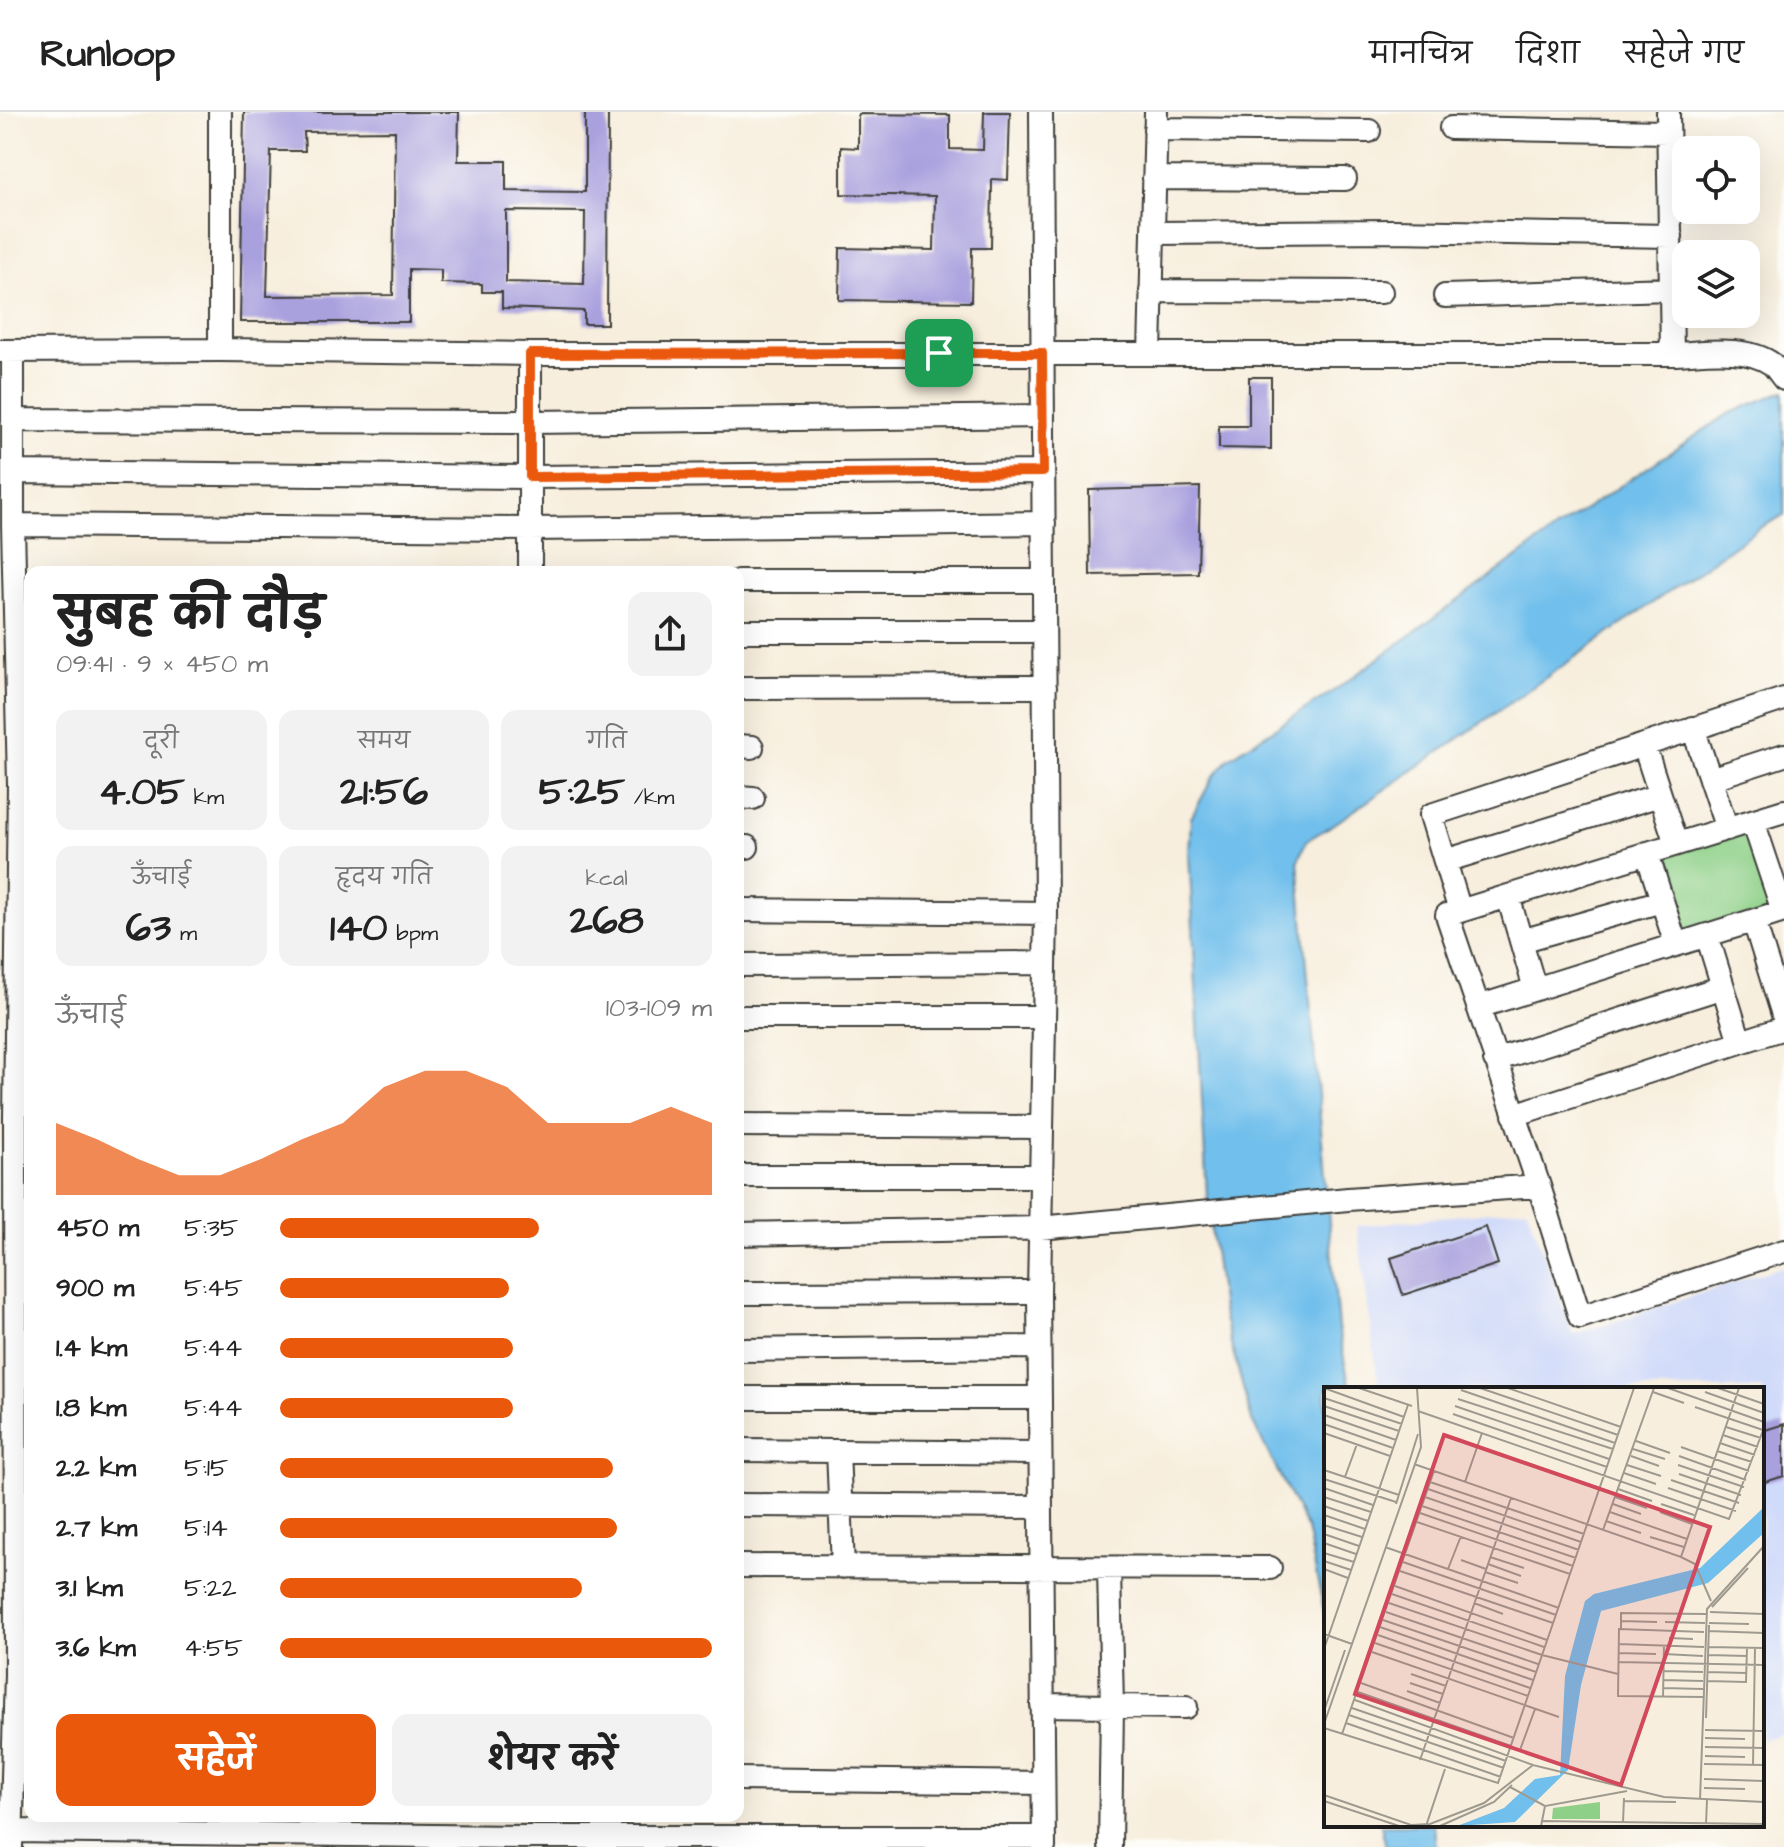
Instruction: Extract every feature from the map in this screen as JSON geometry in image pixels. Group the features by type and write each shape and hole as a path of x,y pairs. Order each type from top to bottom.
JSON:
{"street":[{"path":"220,112 220,350"},
{"path":"1041,112 1042,353 1046,913 1039,1176 1039,1398 1044,1842 525,1833 11,1839 21,1774 16,1674 22,1566 22,1293 15,1238 22,1177 24,962 16,907 24,687 22,582 13,525 13,420 7,351 530,354 1042,353 1672,354 1734,353 1752,356 1778,372"},
{"path":"1150,354 1155,121 1369,131"},
{"path":"1451,128 1668,122 1672,354"},
{"path":"1154,178 1345,179"},
{"path":"1154,233 1394,231 1671,236"},
{"path":"1445,296 1670,289"},
{"path":"1151,291 1381,292"},
{"path":"530,354 530,566"},
{"path":"13,420 530,422 1043,416"},
{"path":"13,472 530,477 1043,472"},
{"path":"13,525 530,529 1044,523"},
{"path":"744,581 1044,581"},
{"path":"744,631 1044,631"},
{"path":"744,688 1045,687"},
{"path":"1460,911 1431,815 1784,699"},
{"path":"1693,728 1727,829"},
{"path":"1644,745 1676,844"},
{"path":"1710,779 1784,755"},
{"path":"1445,861 1660,795"},
{"path":"1784,811 1447,915 1580,1317 1784,1251"},
{"path":"1478,1007 1784,911 1776,863 1753,821"},
{"path":"1647,853 1676,945"},
{"path":"1508,896 1535,989"},
{"path":"1521,941 1662,901"},
{"path":"744,910 1046,913"},
{"path":"1754,921 1777,973 1784,1018"},
{"path":"1707,935 1740,1042"},
{"path":"744,965 1044,963"},
{"path":"1495,1060 1723,987"},
{"path":"744,1017 1043,1017"},
{"path":"1514,1115 1784,1028"},
{"path":"744,1125 1041,1127"},
{"path":"744,1176 1039,1176"},
{"path":"744,1234 1040,1228 1348,1199 1539,1186"},
{"path":"744,1293 1039,1292"},
{"path":"744,1350 1039,1347"},
{"path":"744,1398 1039,1398"},
{"path":"744,1450 1040,1453"},
{"path":"838,1451 843,1567"},
{"path":"744,1505 1040,1507"},
{"path":"744,1566 1270,1568"},
{"path":"1109,1569 1112,1707 1110,1847"},
{"path":"1042,1705 1186,1707"},
{"path":"744,1779 1043,1783"}],"shaded area":[{"path":"1527,1208 1573,1335 1784,1266 1784,1732 1764,1739 1764,1387 1379,1387 1357,1226"}],"green space":[{"path":"1751,827 1777,909 1677,941 1650,859"}],"water":[{"path":"1784,391 1784,515 1758,529 1474,728 1306,841 1298,861 1338,1327 1350,1387 1324,1387 1324,1611 1307,1529 1252,1421 1222,1311 1207,1197 1189,853 1191,818 1213,777 1229,758 1338,688 1556,529 1728,414"},
{"path":"1381,1827 1434,1827 1436,1847 1386,1847"}],"building":[{"path":"244,112 459,112 458,161 506,161 506,191 585,192 585,112 608,112 607,324 584,324 584,311 502,308 502,292 482,292 482,284 441,283 441,270 409,269 409,322 240,322","holes":["395,131 393,295 267,296 271,151 305,151 304,132","506,211 585,212 584,284 506,282"]},
{"path":"984,112 1010,112 1008,180 992,179 991,248 972,248 971,302 839,300 840,248 934,250 935,196 841,194 841,147 858,148 858,114 950,115 950,149 983,150"},
{"path":"1249,377 1271,377 1271,449 1219,448 1219,426 1249,426"},
{"path":"1200,487 1198,573 1090,575 1089,490"},
{"path":"1486,1227 1498,1264 1403,1295 1391,1258"},
{"path":"1784,1424 1784,1476 1764,1482 1764,1430"}],"route":[{"path":"939,353 1042,353 1043,472 530,477 530,354 939,353"}]}
